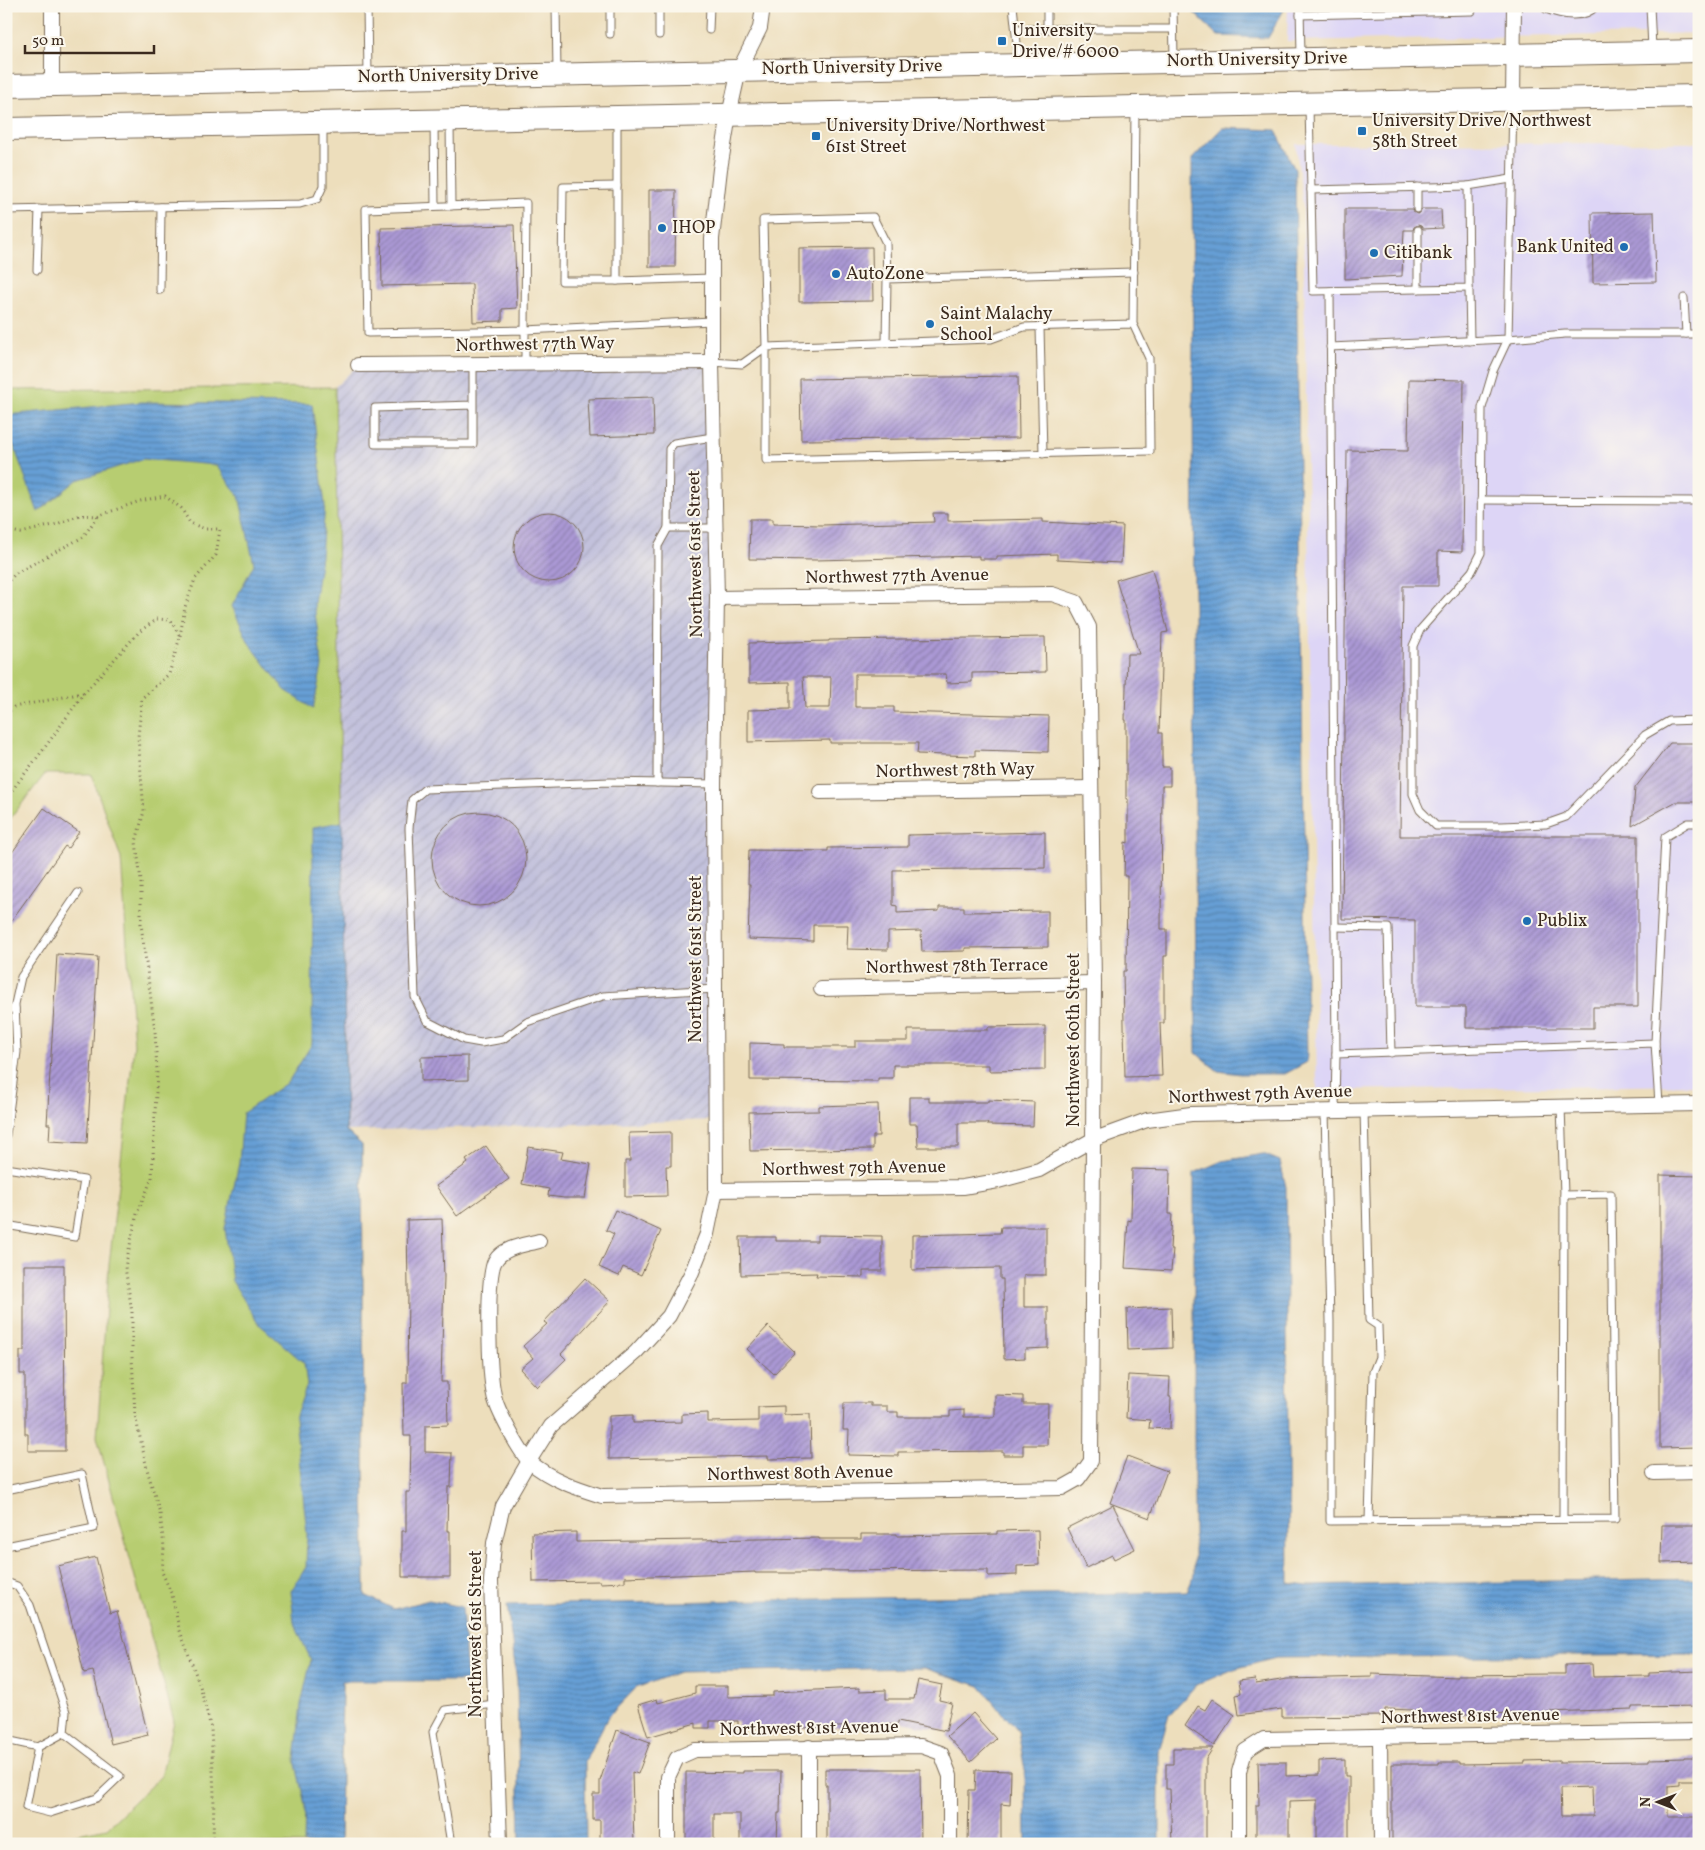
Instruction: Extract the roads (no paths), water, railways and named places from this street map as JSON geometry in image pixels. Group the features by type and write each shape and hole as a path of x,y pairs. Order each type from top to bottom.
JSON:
{"main road":[{"name":"North University Drive","path":"6,86 557,73 1699,51"},
{"path":"6,129 1699,96"}],"street":[{"path":"52,6 52,85"},
{"name":"Northwest 61st Street","path":"500,1844 491,1581 494,1544 503,1506 551,1426 636,1352 669,1316 692,1272 707,1234 716,1190 714,784 717,598 713,437 712,239 720,169 729,115 739,70 760,28 762,6"},
{"path":"1513,100 1514,6"},
{"name":"Northwest 77th Way","path":"358,365 712,362"},
{"name":"Northwest 77th Avenue","path":"717,598 1052,594 1076,602"},
{"name":"Northwest 60th Street","path":"1076,602 1089,627 1094,983 1091,1461 1078,1479"},
{"name":"Northwest 78th Way","path":"820,792 1091,788"},
{"name":"Northwest 78th Terrace","path":"821,989 1094,983"},
{"name":"Northwest 79th Avenue","path":"716,1190 963,1187 998,1181 1039,1170 1092,1140 1147,1120 1190,1114 1699,1104"},
{"path":"529,1461 508,1426 494,1396 491,1371 490,1283 495,1261 506,1250 539,1241"},
{"name":"Northwest 80th Avenue","path":"529,1461 568,1486 602,1496 1062,1488 1078,1479"},
{"path":"1654,1473 1699,1472"},
{"name":"Northwest 81st Avenue","path":"1239,1844 1239,1772 1245,1751 1264,1739 1699,1731"},
{"path":"1380,1737 1380,1844"},
{"name":"Northwest 81st Avenue","path":"668,1844 668,1778 677,1758 695,1750 921,1746 941,1752 950,1776 950,1844"},
{"path":"808,1747 808,1844"}],"lane":[{"path":"367,6 368,78"},
{"path":"556,6 557,73"},
{"path":"610,6 610,34"},
{"path":"659,6 660,35"},
{"path":"709,30 710,6"},
{"path":"1013,6 1019,65"},
{"path":"1046,6 1047,29"},
{"path":"1173,6 1174,62"},
{"path":"1300,6 1301,60"},
{"path":"1300,16 1472,11 1472,6"},
{"path":"1545,6 1546,9 1561,15 1582,14 1595,9 1596,6"},
{"path":"1650,6 1652,52"},
{"path":"1016,29 1174,29"},
{"path":"1513,100 1508,339 1493,371 1482,408 1481,553 1472,571 1420,630 1413,646 1413,794 1420,810 1436,826 1546,824 1566,817 1645,735 1670,721 1699,720"},
{"path":"1308,104 1312,291 1469,288"},
{"path":"886,343 886,243 872,217 763,220 766,460 1150,451 1149,358 1133,324 1135,107"},
{"path":"617,117 617,281"},
{"path":"442,120 451,206"},
{"path":"434,206 442,120"},
{"path":"6,210 300,204 317,199 323,186 323,123"},
{"path":"1311,190 1468,186 1511,179"},
{"path":"617,186 562,187 562,281 712,278"},
{"path":"1468,186 1470,341"},
{"path":"1417,187 1417,209"},
{"path":"525,364 525,330 526,202 366,209 368,333 525,330 712,321"},
{"path":"160,290 161,207"},
{"path":"38,270 40,210"},
{"path":"1418,230 1418,289"},
{"path":"887,279 1134,272"},
{"path":"1330,291 1336,1054 1330,1110 1330,1521 1615,1518 1611,1194 1564,1195"},
{"path":"1684,298 1686,334"},
{"path":"712,362 742,364 766,347 991,339 1024,328 1133,324"},
{"path":"1040,327 1044,454"},
{"path":"1330,347 1508,339 1564,334 1699,334"},
{"path":"473,405 375,408 375,444 473,444 474,364"},
{"path":"657,783 658,546 668,528 669,449 674,443 713,437"},
{"path":"1481,500 1699,501"},
{"path":"668,528 715,528"},
{"path":"714,784 546,783 425,789 412,800 409,828 415,997 427,1021 464,1040 481,1043 503,1039 527,1022 603,996 715,990"},
{"path":"1659,1104 1655,1043 1666,837 1688,823 1699,823"},
{"path":"6,1135 8,1103 17,1052 15,1009 21,977 78,893"},
{"path":"1335,927 1388,928 1391,1053"},
{"path":"6,1008 15,1009"},
{"path":"1336,1054 1655,1043"},
{"path":"1561,1106 1564,1195 1562,1519"},
{"path":"1364,1110 1368,1320 1378,1326 1378,1357 1372,1372 1369,1521"},
{"path":"6,1168 84,1180 75,1237 6,1225"},
{"path":"6,1490 82,1474 94,1528 6,1546"},
{"path":"6,1582 17,1586 30,1605 66,1712 64,1732"},
{"path":"451,1844 433,1732 445,1710 495,1704"},
{"path":"6,1740 38,1747 64,1732"},
{"path":"38,1747 26,1808 50,1813 97,1798 120,1776 64,1732"}],"water":[{"path":"1190,6 1285,6 1285,8 1268,38 1218,36 1190,9"},
{"path":"1222,128 1276,130 1295,170 1307,1062 1285,1074 1240,1074 1218,1071 1196,1053 1192,159"},
{"path":"142,402 312,404 325,505 321,556 314,604 322,666 313,709 285,690 249,643 232,606 254,564 239,496 216,465 143,459 77,480 38,512 6,425 6,415"},
{"path":"342,822 346,1131 362,1145 365,1595 394,1609 429,1600 462,1607 467,1681 342,1681 340,1844 304,1844 305,1805 295,1760 301,1704 311,1660 294,1623 291,1591 306,1567 307,1534 295,1418 307,1385 304,1363 259,1324 232,1281 225,1228 239,1163 243,1113 288,1082 312,1044 313,827"},
{"path":"1263,1154 1280,1161 1286,1187 1289,1583 1307,1586 1699,1578 1699,1654 1276,1658 1234,1669 1196,1685 1169,1715 1159,1751 1159,1844 1026,1844 1025,1771 1018,1731 980,1686 924,1668 679,1672 636,1688 608,1717 585,1761 586,1844 520,1844 517,1681 507,1605 1187,1592 1194,1575 1194,1173 1222,1161"}],"place":[{"name":"University Drive/# 6000","path":"1002,41"},
{"name":"University Drive/Northwest 58th Street","path":"1362,131"},
{"name":"University Drive/Northwest 61st Street","path":"816,136"},
{"name":"IHOP","path":"662,228"},
{"name":"Bank United","path":"1624,247"},
{"name":"Citibank","path":"1374,253"},
{"name":"AutoZone","path":"836,274"},
{"name":"Saint Malachy School","path":"930,324"},
{"name":"Publix","path":"1527,921"}]}
